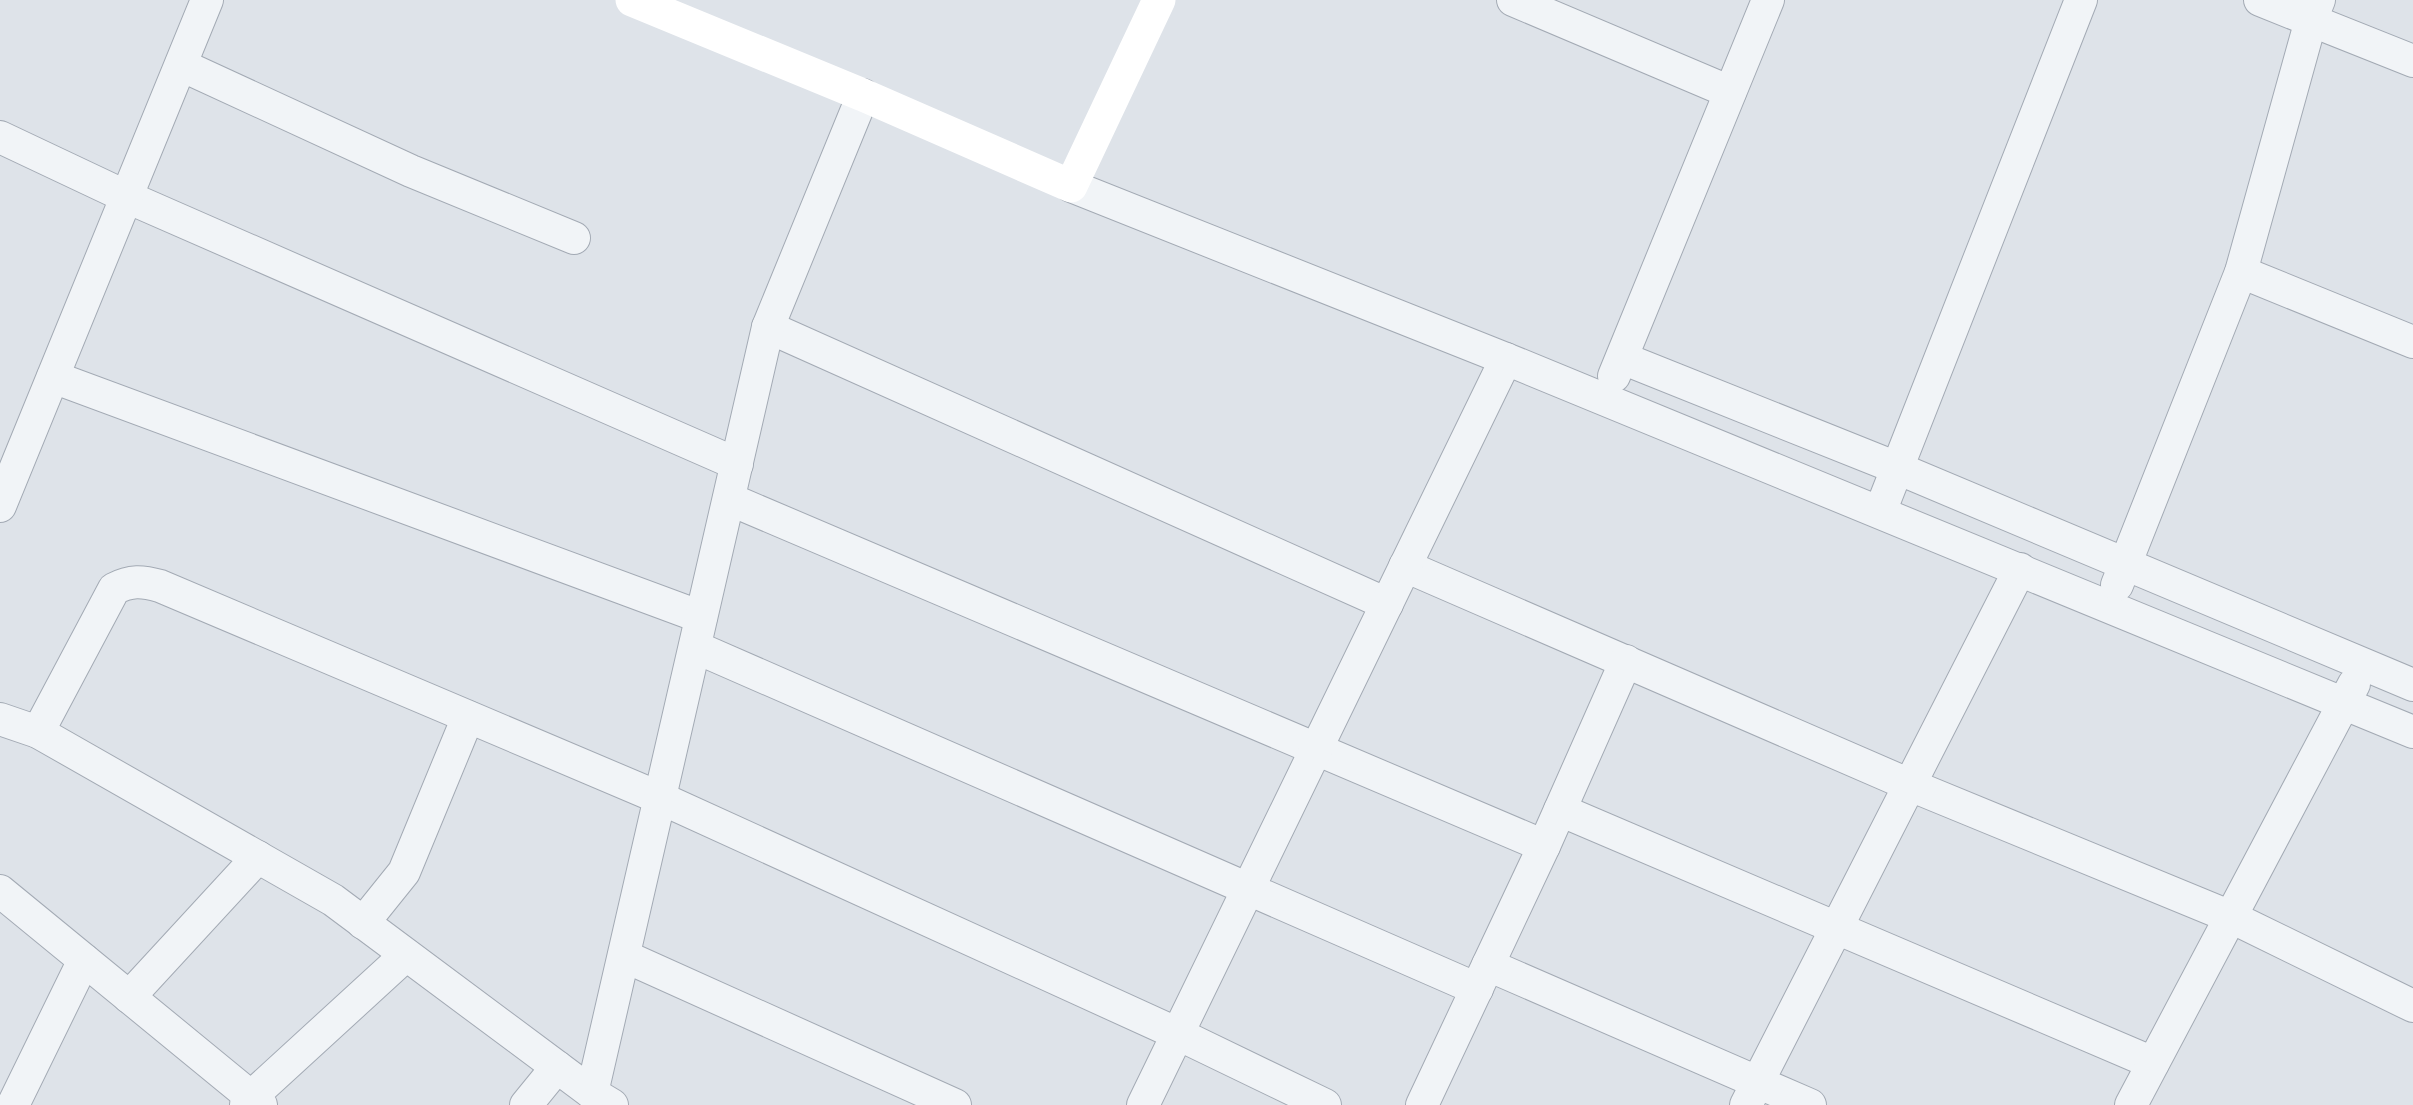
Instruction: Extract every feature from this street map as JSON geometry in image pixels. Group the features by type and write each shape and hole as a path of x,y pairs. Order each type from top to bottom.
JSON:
{"street":[{"path":"0,506 207,0"},
{"path":"632,0 863,95 1071,186 1605,399 2413,732"},
{"path":"1071,186 1159,0"},
{"path":"1513,0 1730,92"},
{"path":"1605,399 1768,0"},
{"path":"1880,512 2081,0"},
{"path":"2260,0 2315,10 2413,61"},
{"path":"2109,605 2241,272 2315,10"},
{"path":"181,65 411,171 574,238"},
{"path":"0,718 38,732 333,900 602,1099 624,956 768,327 863,95"},
{"path":"0,137 127,197 737,464"},
{"path":"2241,272 2413,342"},
{"path":"768,327 1387,604"},
{"path":"1622,358 1897,468 2413,685"},
{"path":"1143,1105 1506,359"},
{"path":"53,378 698,632 1248,889 1482,977 1752,1094 1810,1105"},
{"path":"729,499 1544,846"},
{"path":"1405,566 1910,785 2231,917 2413,1006"},
{"path":"1752,1094 2020,569"},
{"path":"38,732 114,589 128,582 142,581 160,586 660,798 1178,1034 1325,1105"},
{"path":"1422,1105 1544,846 1626,662"},
{"path":"2139,1102 2153,1063 2345,704 2363,664"},
{"path":"363,923 404,872 468,717"},
{"path":"1560,810 2153,1063"},
{"path":"129,997 258,857"},
{"path":"0,891 253,1102 406,954"},
{"path":"624,956 956,1105"},
{"path":"13,1105 84,960"},
{"path":"526,1105 557,1067"}]}
